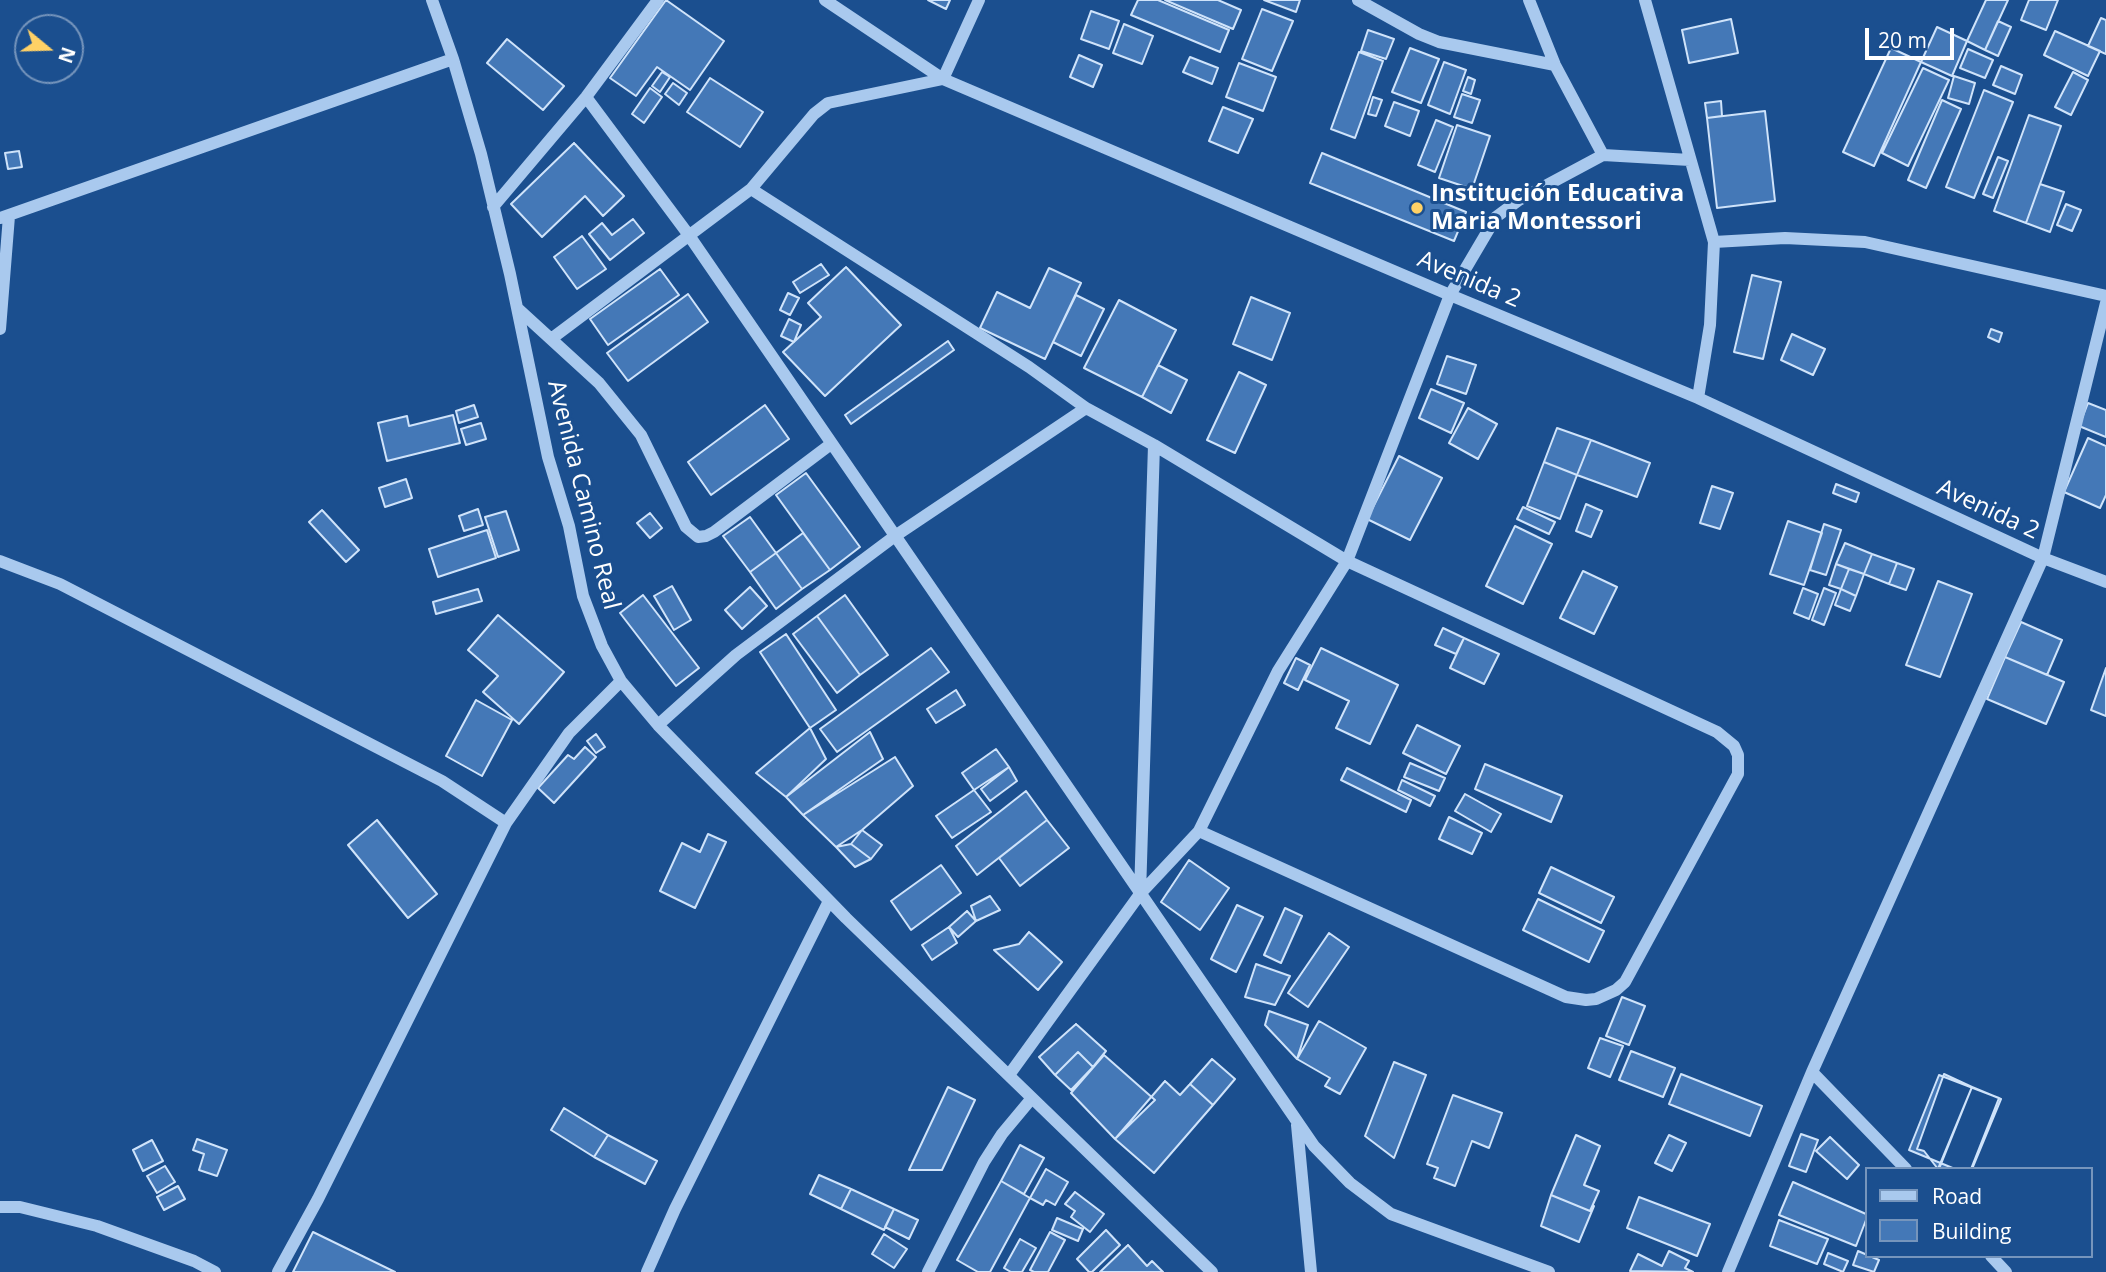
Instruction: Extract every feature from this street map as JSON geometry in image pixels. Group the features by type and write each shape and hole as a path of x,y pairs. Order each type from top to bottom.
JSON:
{"street":[{"name":"Avenida Camino Real","path":"432,0 453,60 493,207 548,457 569,526 583,596 602,646 621,681 658,725 846,918 1212,1272"},
{"path":"493,207 586,97 658,0"},
{"name":"Avenida 2","path":"825,0 943,79 1698,398 2043,558 2106,582"},
{"path":"551,339 751,189 814,114 828,103 943,79 979,0"},
{"path":"1358,0 1419,34 1439,42 1555,65"},
{"path":"1529,0 1555,65 1603,155"},
{"path":"1645,0 1714,242 1710,326 1698,398"},
{"path":"0,329 5,217 453,60"},
{"path":"586,97 688,234 1314,1146 1350,1183 1391,1214 1549,1272"},
{"path":"1009,1075 1140,894 1199,831 1278,671 1347,561 1450,295 1496,217 1519,200 1603,155 1690,160"},
{"path":"751,189 1030,367 1086,408 1154,445 1347,561 1717,732 1734,746 1738,755 1738,774 1625,982 1606,996 1586,1000 1566,997 1199,831"},
{"path":"1714,242 1785,238 1865,242 2106,296"},
{"path":"1728,1272 1812,1072 2043,558 2106,303"},
{"path":"517,308 599,383 641,435 686,527 698,537 714,532 831,444"},
{"path":"658,725 736,655 895,536 1086,408"},
{"path":"1140,894 1154,445"},
{"path":"0,561 60,584 442,781 506,823"},
{"path":"278,1272 318,1199 506,823 569,733 621,681"},
{"path":"648,1272 675,1209 830,901"},
{"path":"1812,1072 1904,1167"},
{"path":"928,1272 984,1162 1002,1133 1032,1098"},
{"path":"1297,1121 1311,1272"},
{"path":"0,1207 20,1207 97,1226 182,1256 215,1272"},
{"path":"1993,1258 2006,1272"}],"building":[{"path":"666,0 724,41 690,90 657,67 636,96 610,78"},
{"path":"928,0 950,0 946,9"},
{"path":"1138,0 1158,0 1229,30 1220,52 1131,15"},
{"path":"1165,0 1218,0 1241,10 1233,29"},
{"path":"1264,0 1300,0 1296,12"},
{"path":"1986,0 2008,0 1985,50 1967,41"},
{"path":"2029,0 2058,0 2046,30 2021,20"},
{"path":"1262,9 1293,21 1272,71 1242,59"},
{"path":"1091,11 1119,21 1109,49 1081,39"},
{"path":"2101,18 2106,20 2106,54 2088,46"},
{"path":"1731,19 1738,53 1689,63 1682,30"},
{"path":"1998,21 2011,27 1998,56 1985,50"},
{"path":"1124,24 1153,36 1142,64 1113,53"},
{"path":"1937,27 1967,41 1952,76 1921,62"},
{"path":"1368,30 1394,39 1386,59 1361,51"},
{"path":"2055,31 2100,51 2088,76 2044,55"},
{"path":"507,39 564,86 543,110 487,63"},
{"path":"1410,48 1439,59 1421,103 1392,92"},
{"path":"1891,48 1921,62 1874,166 1843,152"},
{"path":"1968,49 1993,60 1985,78 1960,68"},
{"path":"1359,52 1383,61 1355,138 1331,129"},
{"path":"1079,55 1102,65 1093,87 1070,77"},
{"path":"1190,57 1218,68 1212,84 1183,72"},
{"path":"1444,62 1466,70 1450,114 1428,105"},
{"path":"1239,63 1276,77 1263,111 1226,97"},
{"path":"2001,66 2022,75 2015,94 1993,85"},
{"path":"1923,68 1949,80 1908,166 1882,153"},
{"path":"662,72 670,77 660,92 652,86"},
{"path":"2073,72 2088,80 2071,115 2055,107"},
{"path":"1954,76 1975,83 1969,104 1948,98"},
{"path":"1468,77 1475,80 1471,94 1463,91"},
{"path":"710,78 763,112 740,147 687,112"},
{"path":"673,83 687,93 679,105 665,94"},
{"path":"650,88 662,97 644,123 632,114"},
{"path":"1984,90 2013,102 1974,198 1946,187"},
{"path":"1462,94 1480,100 1472,123 1454,117"},
{"path":"1373,97 1382,100 1376,116 1368,114"},
{"path":"1942,100 1961,109 1926,188 1908,180"},
{"path":"1721,101 1722,116 1707,118 1705,103"},
{"path":"1394,102 1419,111 1410,136 1385,126"},
{"path":"1223,107 1253,119 1238,153 1209,141"},
{"path":"1765,111 1775,201 1717,208 1707,118"},
{"path":"2029,115 2061,126 2026,223 1994,211"},
{"path":"1436,120 1453,127 1435,172 1418,165"},
{"path":"1457,125 1490,136 1472,189 1439,178"},
{"path":"574,143 624,196 603,216 585,196 542,237 511,204"},
{"path":"19,151 22,167 8,169 5,153"},
{"path":"1322,153 1466,212 1454,241 1310,183"},
{"path":"1998,157 2008,161 1993,198 1983,194"},
{"path":"2040,184 2064,192 2050,232 2026,223"},
{"path":"2066,204 2081,210 2072,231 2057,225"},
{"path":"633,219 644,233 610,260 589,234 602,223 612,235"},
{"path":"582,236 606,269 577,289 554,257"},
{"path":"821,264 829,275 800,293 793,282"},
{"path":"846,267 901,325 825,396 783,352 821,317 808,303"},
{"path":"1049,268 1081,283 1045,359 980,328 997,292 1030,308"},
{"path":"660,269 679,295 608,345 590,319"},
{"path":"1752,275 1781,282 1763,359 1734,352"},
{"path":"788,293 799,298 790,315 780,310"},
{"path":"688,294 708,322 628,381 607,353"},
{"path":"1076,295 1104,309 1081,356 1053,342"},
{"path":"1251,297 1290,313 1272,360 1233,344"},
{"path":"1119,300 1176,330 1142,397 1084,368"},
{"path":"789,319 801,325 794,342 781,336"},
{"path":"1991,329 2002,333 1999,342 1988,337"},
{"path":"1792,334 1825,349 1813,375 1781,360"},
{"path":"948,341 954,350 851,424 845,415"},
{"path":"1447,356 1476,365 1466,394 1437,384"},
{"path":"1158,365 1187,380 1171,413 1142,397"},
{"path":"1239,372 1266,385 1235,453 1207,440"},
{"path":"1431,389 1464,403 1451,433 1419,418"},
{"path":"2088,403 2106,410 2106,437 2079,426"},
{"path":"474,405 478,417 459,423 456,411"},
{"path":"765,405 789,439 711,495 688,462"},
{"path":"1468,408 1497,424 1478,459 1449,443"},
{"path":"453,415 460,443 387,461 378,423 407,416 409,426"},
{"path":"481,423 486,439 466,445 461,429"},
{"path":"1557,428 1591,440 1577,475 1544,462"},
{"path":"2088,438 2106,446 2106,495 2100,508 2064,492"},
{"path":"1591,440 1650,463 1637,497 1577,475"},
{"path":"1399,456 1442,478 1410,540 1367,519"},
{"path":"1544,462 1577,475 1560,519 1527,506"},
{"path":"806,473 860,547 830,570 776,495"},
{"path":"406,479 412,498 385,507 379,488"},
{"path":"1836,484 1859,493 1856,502 1833,493"},
{"path":"1712,486 1733,493 1720,529 1700,523"},
{"path":"1586,504 1602,511 1591,537 1576,531"},
{"path":"1523,507 1555,522 1549,534 1517,519"},
{"path":"478,509 483,525 464,531 459,516"},
{"path":"322,510 359,550 346,562 309,522"},
{"path":"506,511 519,550 498,557 485,517"},
{"path":"650,513 662,528 650,538 637,523"},
{"path":"750,517 776,553 750,572 723,536"},
{"path":"1788,521 1822,533 1804,585 1770,574"},
{"path":"1824,524 1841,530 1826,575 1810,570"},
{"path":"1515,526 1552,544 1523,604 1486,586"},
{"path":"487,530 496,558 438,577 429,549"},
{"path":"803,533 830,570 802,589 776,553"},
{"path":"1845,543 1872,554 1864,574 1836,564"},
{"path":"776,553 802,589 776,609 750,572"},
{"path":"1872,554 1897,563 1889,584 1864,574"},
{"path":"1897,563 1914,569 1906,590 1889,584"},
{"path":"1836,564 1849,569 1841,589 1829,585"},
{"path":"1849,569 1864,574 1856,596 1841,589"},
{"path":"1583,571 1617,587 1594,634 1560,618"},
{"path":"1938,581 1972,594 1940,677 1906,665"},
{"path":"672,586 691,620 674,630 654,596"},
{"path":"750,587 767,606 742,629 725,610"},
{"path":"1803,588 1818,594 1809,619 1794,613"},
{"path":"1824,588 1836,593 1824,625 1812,620"},
{"path":"478,589 482,601 436,614 433,602"},
{"path":"1841,589 1856,596 1850,611 1835,605"},
{"path":"643,595 699,668 676,686 620,613"},
{"path":"845,595 888,655 860,675 817,616"},
{"path":"498,615 564,672 519,724 483,692 498,676 468,650"},
{"path":"817,616 860,675 837,693 793,634"},
{"path":"2021,622 2062,640 2047,675 2005,657"},
{"path":"1443,628 1464,638 1456,654 1435,645"},
{"path":"786,634 836,710 810,728 760,652"},
{"path":"1464,638 1499,654 1484,684 1450,668"},
{"path":"931,648 949,672 837,752 820,729"},
{"path":"1321,648 1398,685 1370,744 1336,728 1349,701 1305,680"},
{"path":"2005,657 2064,682 2046,724 1987,699"},
{"path":"1296,658 1310,665 1298,690 1284,683"},
{"path":"2106,668 2106,716 2091,710"},
{"path":"956,690 965,705 936,723 927,709"},
{"path":"476,700 512,720 482,776 446,756"},
{"path":"1417,725 1460,746 1446,774 1403,753"},
{"path":"810,728 826,759 786,797 756,773"},
{"path":"870,732 883,759 803,815 786,797"},
{"path":"596,734 605,747 596,753 587,741"},
{"path":"585,747 596,757 554,803 538,788 568,755 574,759"},
{"path":"996,749 1009,767 974,790 962,773"},
{"path":"895,757 913,786 862,830 836,847 803,815"},
{"path":"1410,763 1445,778 1439,791 1404,777"},
{"path":"1485,764 1562,796 1551,822 1475,789"},
{"path":"1009,767 1017,781 990,801 981,789"},
{"path":"1347,768 1411,800 1406,812 1341,780"},
{"path":"1402,780 1435,796 1430,806 1398,790"},
{"path":"974,790 991,812 952,838 936,816"},
{"path":"1026,791 1047,820 977,875 956,846"},
{"path":"1465,794 1501,814 1491,832 1455,811"},
{"path":"1449,817 1482,833 1472,854 1439,839"},
{"path":"377,820 437,894 408,918 348,845"},
{"path":"1047,820 1069,848 1020,886 999,858"},
{"path":"862,830 882,845 871,859 851,844"},
{"path":"708,834 726,842 695,908 660,891 682,843 700,852"},
{"path":"851,844 871,859 855,867 836,847"},
{"path":"1189,860 1229,888 1200,930 1161,902"},
{"path":"941,865 961,893 911,930 891,901"},
{"path":"1551,867 1614,897 1601,923 1539,893"},
{"path":"990,896 1000,910 976,921 971,906"},
{"path":"1538,899 1604,931 1589,962 1523,930"},
{"path":"1237,905 1263,917 1236,972 1211,959"},
{"path":"1285,908 1302,916 1281,963 1264,955"},
{"path":"967,911 976,921 958,937 949,927"},
{"path":"949,927 957,943 932,960 922,945"},
{"path":"1029,932 1062,962 1038,990 994,950 1019,944"},
{"path":"1329,933 1349,947 1308,1007 1288,993"},
{"path":"1256,964 1290,976 1275,1005 1245,997"},
{"path":"1622,997 1645,1006 1629,1045 1606,1036"},
{"path":"1269,1011 1308,1025 1297,1059 1265,1025"},
{"path":"1319,1021 1366,1048 1340,1094 1325,1086 1330,1078 1297,1059"},
{"path":"1076,1024 1106,1051 1093,1067 1078,1052 1055,1075 1039,1057"},
{"path":"1600,1038 1623,1046 1610,1077 1588,1068"},
{"path":"1631,1051 1675,1068 1663,1097 1619,1080"},
{"path":"1078,1052 1093,1067 1071,1090 1055,1075"},
{"path":"1104,1055 1155,1100 1115,1139 1071,1093"},
{"path":"1212,1059 1235,1079 1213,1105 1190,1084"},
{"path":"1394,1062 1426,1075 1394,1158 1365,1136"},
{"path":"1681,1074 1762,1106 1750,1136 1669,1104"},
{"path":"1944,1074 1972,1087 1939,1167 1924,1151 1917,1149"},
{"path":"1939,1075 1999,1098 1972,1167 1950,1167 1909,1150"},
{"path":"1165,1081 1180,1095 1190,1084 1213,1105 1154,1173 1115,1139"},
{"path":"948,1087 975,1100 942,1170 909,1170"},
{"path":"1972,1087 2001,1099 1973,1167 1940,1167"},
{"path":"1453,1095 1502,1113 1489,1148 1472,1141 1455,1186 1434,1178 1438,1168 1427,1164"},
{"path":"564,1108 608,1135 594,1157 551,1130"},
{"path":"1801,1134 1818,1140 1806,1172 1789,1166"},
{"path":"608,1135 657,1161 645,1184 594,1157"},
{"path":"1576,1135 1600,1146 1584,1185 1599,1191 1590,1211 1551,1195"},
{"path":"1669,1135 1686,1143 1672,1171 1655,1163"},
{"path":"1830,1137 1859,1165 1847,1179 1816,1151"},
{"path":"197,1139 227,1150 217,1176 199,1170 204,1154 193,1150"},
{"path":"152,1140 163,1161 143,1171 133,1150"},
{"path":"1020,1145 1044,1158 1024,1194 1001,1181"},
{"path":"165,1166 175,1182 157,1193 147,1176"},
{"path":"1046,1169 1068,1182 1055,1205 1046,1200 1043,1205 1030,1198"},
{"path":"819,1175 851,1189 841,1209 810,1194"},
{"path":"1001,1181 1030,1198 990,1272 978,1272 957,1260"},
{"path":"1793,1182 1864,1213 1864,1225 1856,1246 1779,1215"},
{"path":"178,1186 185,1199 164,1210 157,1197"},
{"path":"851,1189 894,1209 884,1230 841,1209"},
{"path":"1075,1192 1104,1214 1090,1232 1071,1217 1075,1211 1065,1204"},
{"path":"1551,1195 1590,1211 1594,1206 1579,1242 1541,1226"},
{"path":"1639,1197 1710,1224 1697,1256 1627,1228"},
{"path":"894,1209 918,1220 909,1239 885,1227"},
{"path":"1057,1218 1083,1229 1078,1241 1052,1230"},
{"path":"1779,1220 1828,1239 1817,1264 1770,1246"},
{"path":"1106,1230 1120,1245 1089,1272 1077,1259"},
{"path":"313,1232 395,1272 293,1272"},
{"path":"1050,1232 1065,1240 1048,1272 1034,1272 1030,1270"},
{"path":"884,1234 907,1249 894,1268 872,1254"},
{"path":"1020,1239 1036,1248 1022,1272 1011,1272 1004,1268"},
{"path":"1128,1245 1147,1266 1152,1261 1163,1272 1100,1272"},
{"path":"1669,1251 1689,1261 1685,1268 1693,1272 1630,1271 1638,1254 1662,1266"},
{"path":"1858,1251 1864,1254 1864,1258 1879,1260 1874,1272 1853,1265"},
{"path":"1828,1253 1848,1261 1843,1272 1824,1264"}],"place":[{"name":"Institución Educativa Maria Montessori","path":"1417,208"}]}
